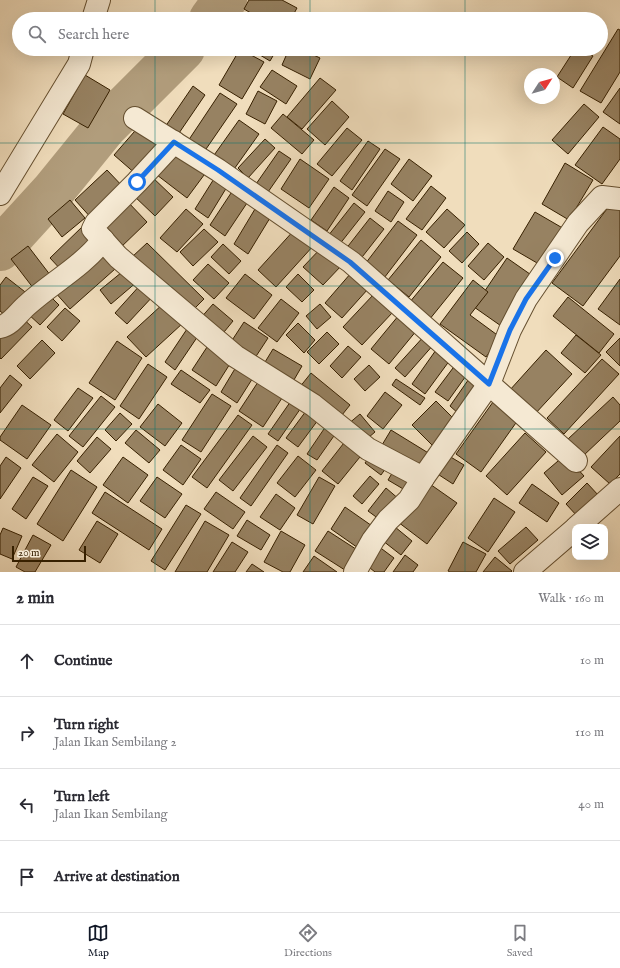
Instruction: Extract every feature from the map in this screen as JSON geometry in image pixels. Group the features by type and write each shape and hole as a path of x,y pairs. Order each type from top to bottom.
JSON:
{"street":[{"path":"95,12 99,0"},
{"path":"0,194 79,64 81,56"},
{"path":"135,118 218,170 350,262 576,461"},
{"path":"174,142 96,223 93,229 118,257 234,356 313,405 368,449 423,478"},
{"path":"355,572 373,540 388,520 409,500 489,384 510,330 526,299 578,223 602,197 620,199"},
{"path":"0,327 14,318 25,306 96,249 103,240"},
{"path":"581,524 620,489"},
{"path":"525,572 572,531"}],"building":[{"path":"249,0 282,0 297,8 295,12 249,12 244,9"},
{"path":"618,29 620,30 620,72 601,103 580,91 601,56 608,56 608,45"},
{"path":"236,56 253,56 264,62 242,99 219,85"},
{"path":"262,56 273,56 270,61"},
{"path":"286,56 316,56 320,58 310,79 282,65"},
{"path":"570,56 593,56 573,88 560,79 560,72"},
{"path":"272,70 297,86 286,104 260,87"},
{"path":"85,75 110,90 88,128 63,114"},
{"path":"320,78 336,90 302,129 287,117"},
{"path":"193,86 205,95 177,136 165,127"},
{"path":"620,88 620,124 603,112"},
{"path":"258,91 277,101 265,124 246,114"},
{"path":"220,93 237,104 204,152 188,141"},
{"path":"332,101 349,117 325,145 307,129"},
{"path":"584,104 599,117 568,154 552,140"},
{"path":"283,114 314,140 302,154 271,128"},
{"path":"239,120 259,134 232,172 212,158"},
{"path":"141,124 164,144 137,175 114,155"},
{"path":"603,127 620,139 620,159 602,184 575,165"},
{"path":"347,128 362,140 332,176 317,164"},
{"path":"265,139 275,148 248,178 238,168"},
{"path":"368,141 380,149 352,190 340,181"},
{"path":"177,148 207,171 187,198 157,175"},
{"path":"385,149 400,159 367,206 352,195"},
{"path":"279,151 291,159 268,192 256,184"},
{"path":"300,159 329,179 309,208 281,189"},
{"path":"409,159 432,176 413,201 391,184"},
{"path":"565,163 593,180 569,220 542,204"},
{"path":"107,170 126,190 93,220 75,200"},
{"path":"217,174 230,182 208,218 195,209"},
{"path":"150,175 173,197 155,216 132,194"},
{"path":"431,186 446,198 422,230 406,219"},
{"path":"235,187 251,197 225,236 210,225"},
{"path":"334,187 349,198 327,231 311,220"},
{"path":"388,191 404,202 391,222 375,211"},
{"path":"70,200 85,218 62,237 48,219"},
{"path":"126,200 147,222 118,250 97,228"},
{"path":"612,202 620,208 620,256 583,306 552,283"},
{"path":"354,203 365,212 339,245 328,236"},
{"path":"258,204 273,213 248,254 234,244"},
{"path":"186,209 203,224 177,252 160,238"},
{"path":"447,209 465,225 444,248 426,232"},
{"path":"535,212 566,230 544,267 513,249"},
{"path":"370,218 384,229 359,261 345,250"},
{"path":"398,221 417,235 381,282 362,268"},
{"path":"83,226 97,241 64,273 50,258"},
{"path":"296,228 314,245 276,287 258,270"},
{"path":"204,229 218,242 193,266 180,252"},
{"path":"467,232 479,244 462,263 449,251"},
{"path":"421,240 441,257 409,297 388,280"},
{"path":"147,243 204,299 189,314 132,257"},
{"path":"488,243 504,257 484,280 468,266"},
{"path":"223,244 241,261 229,274 211,257"},
{"path":"28,246 54,280 37,293 11,259"},
{"path":"323,246 342,265 323,285 303,267"},
{"path":"98,251 115,269 70,309 54,291"},
{"path":"507,258 537,279 504,328 474,307"},
{"path":"443,262 463,278 429,320 409,303"},
{"path":"208,264 229,283 214,299 193,280"},
{"path":"127,268 138,281 111,304 100,290"},
{"path":"351,273 368,289 342,318 325,303"},
{"path":"245,274 272,295 254,319 226,298"},
{"path":"298,274 314,290 302,302 286,287"},
{"path":"6,277 29,295 10,319 0,311 0,285"},
{"path":"620,279 620,325 598,309"},
{"path":"473,280 488,292 470,315 500,337 486,357 440,324"},
{"path":"142,283 155,294 127,324 115,313"},
{"path":"46,292 59,305 40,325 27,313"},
{"path":"374,294 393,312 362,345 343,327"},
{"path":"568,297 614,334 599,353 553,316"},
{"path":"281,299 299,313 277,342 258,328"},
{"path":"164,303 183,323 146,357 127,337"},
{"path":"213,304 233,321 220,337 199,320"},
{"path":"320,304 331,317 317,329 306,316"},
{"path":"65,308 80,321 62,341 47,327"},
{"path":"19,315 32,327 1,359 0,335"},
{"path":"399,315 417,330 389,364 371,349"},
{"path":"244,322 268,338 251,364 227,348"},
{"path":"298,323 315,340 304,353 286,335"},
{"path":"189,326 200,333 175,370 165,362"},
{"path":"327,332 339,344 319,364 307,352"},
{"path":"426,334 435,343 405,377 395,368"},
{"path":"576,335 601,355 585,373 561,353"},
{"path":"620,338 620,366 606,352"},
{"path":"42,340 55,353 30,379 17,366"},
{"path":"117,341 142,358 115,400 89,383"},
{"path":"209,344 233,359 216,386 192,370"},
{"path":"348,346 361,357 342,378 330,366"},
{"path":"273,349 302,366 291,385 262,367"},
{"path":"436,350 450,360 425,394 412,384"},
{"path":"546,350 572,374 534,415 509,391"},
{"path":"602,359 619,374 564,434 547,418"},
{"path":"239,362 256,373 237,403 221,392"},
{"path":"148,364 167,377 139,419 120,406"},
{"path":"456,364 468,373 448,401 435,392"},
{"path":"369,365 380,377 365,391 354,379"},
{"path":"181,370 210,390 200,403 171,384"},
{"path":"311,373 350,405 338,420 299,388"},
{"path":"10,375 22,385 0,413 0,388"},
{"path":"471,376 481,383 459,414 450,406"},
{"path":"260,379 284,395 263,427 239,411"},
{"path":"396,379 425,398 420,405 392,385"},
{"path":"78,388 93,398 68,431 54,420"},
{"path":"385,392 402,405 383,429 367,416"},
{"path":"212,394 231,406 201,452 182,440"},
{"path":"101,396 115,407 83,447 69,436"},
{"path":"613,397 620,405 620,421 583,456 568,439"},
{"path":"293,398 303,405 278,441 268,434"},
{"path":"436,401 456,421 432,445 412,425"},
{"path":"493,402 518,420 481,472 456,454"},
{"path":"158,404 182,423 165,446 140,427"},
{"path":"22,405 51,425 27,459 0,440 0,437"},
{"path":"309,407 321,416 298,447 286,438"},
{"path":"120,413 132,424 116,441 105,430"},
{"path":"360,414 375,432 362,443 347,425"},
{"path":"238,415 252,425 207,488 192,477"},
{"path":"326,426 336,433 317,460 307,454"},
{"path":"136,430 160,450 149,463 125,443"},
{"path":"391,430 430,454 418,474 379,450"},
{"path":"525,433 546,452 507,495 486,476"},
{"path":"57,434 78,452 54,482 32,465"},
{"path":"253,436 267,447 233,491 219,480"},
{"path":"620,436 620,474 610,484 591,467"},
{"path":"97,437 111,449 90,473 77,461"},
{"path":"347,439 364,452 338,484 322,471"},
{"path":"181,445 201,459 183,485 163,470"},
{"path":"277,445 288,453 251,506 240,498"},
{"path":"372,453 388,465 381,475 365,463"},
{"path":"444,453 464,465 453,484 433,471"},
{"path":"565,455 584,476 562,495 544,473"},
{"path":"298,456 316,470 295,497 277,483"},
{"path":"6,457 21,468 0,499 0,466"},
{"path":"123,457 148,475 128,503 103,485"},
{"path":"397,465 419,477 410,493 388,480"},
{"path":"71,470 97,487 63,541 37,524"},
{"path":"370,476 379,484 362,504 353,496"},
{"path":"33,477 48,486 26,519 12,509"},
{"path":"157,477 182,494 165,518 140,501"},
{"path":"319,477 335,486 313,524 297,515"},
{"path":"427,482 457,503 427,544 398,522"},
{"path":"587,483 599,496 578,517 566,504"},
{"path":"532,484 559,503 547,522 519,503"},
{"path":"386,488 400,500 383,522 368,511"},
{"path":"105,492 162,529 149,550 92,513"},
{"path":"216,492 245,512 233,529 204,509"},
{"path":"276,494 295,508 280,530 260,517"},
{"path":"494,498 515,512 488,552 468,538"},
{"path":"186,505 201,514 165,570 151,561"},
{"path":"345,507 375,528 361,550 331,529"},
{"path":"247,520 270,535 261,550 237,536"},
{"path":"97,521 118,534 100,563 79,550"},
{"path":"205,521 229,535 207,572 175,572"},
{"path":"389,522 412,541 401,555 378,537"},
{"path":"526,527 538,540 510,564 498,551"},
{"path":"3,528 22,536 12,559 0,554 0,535"},
{"path":"281,531 305,545 290,572 283,572 264,562"},
{"path":"328,531 362,553 348,572 315,551"},
{"path":"33,535 51,545 35,572 25,572 16,567"},
{"path":"232,542 248,552 235,572 213,572"},
{"path":"463,542 486,554 476,572 450,572 448,571"},
{"path":"378,546 394,558 384,572 375,572 365,564"},
{"path":"405,555 418,565 413,572 393,572"},
{"path":"314,556 337,572 303,572"},
{"path":"495,557 512,571 483,572"},
{"path":"252,564 264,572 246,572"}],"waterway":[{"path":"216,12 225,0"},
{"path":"0,249 53,191 105,127 176,56"}],"route":[{"path":"137,182 174,142 218,170 350,262 489,384 510,330 526,299 555,258"}]}
